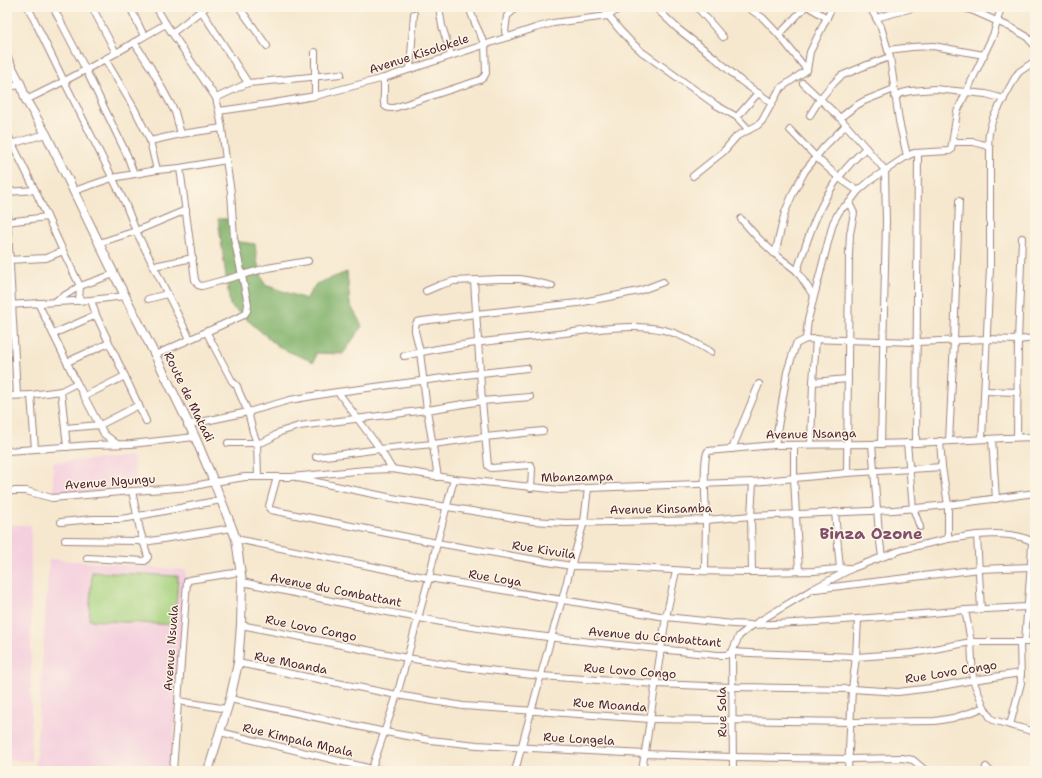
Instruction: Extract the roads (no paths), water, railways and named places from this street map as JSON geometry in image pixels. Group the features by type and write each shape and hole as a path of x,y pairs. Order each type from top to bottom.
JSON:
{"main road":[{"name":"Route de Matadi","path":"7,58 21,86 26,100 46,134 195,437 236,539 242,582 238,664 230,699 208,771"}],"street":[{"path":"28,7 125,203 136,231 190,339"},
{"path":"52,7 86,70 127,155 134,174"},
{"path":"92,7 116,53"},
{"path":"130,7 144,36"},
{"path":"155,355 206,331 237,319 244,315 247,311 248,304 234,238 231,192 216,98 156,7"},
{"path":"238,7 267,46"},
{"path":"438,7 451,55"},
{"path":"384,78 383,102 385,107 394,108 480,80 484,77 486,73 485,45 469,7"},
{"path":"508,37 506,32 507,16 517,7"},
{"path":"603,7 608,16 632,44 716,105 737,116 748,130"},
{"name":"Avenue Kisolokele","path":"219,111 315,96 384,78 535,28 554,23 608,16 622,7"},
{"path":"654,7 741,81 772,103"},
{"path":"698,7 723,37"},
{"path":"747,7 763,18 779,35 807,70"},
{"path":"779,35 805,7"},
{"path":"809,7 827,18"},
{"path":"693,176 723,152 738,136 758,125 762,121 782,86 807,70 810,52 832,7"},
{"path":"870,7 881,27 890,57 899,121 907,156"},
{"path":"876,18 916,7"},
{"path":"961,7 997,21 1026,36 1035,46"},
{"path":"806,339 813,295 833,223 840,210 849,203 858,191 885,170 907,156 918,153 951,150 957,112 994,33 1001,7"},
{"path":"172,33 203,8 248,83"},
{"path":"410,69 414,14"},
{"path":"26,100 86,70 166,24"},
{"path":"134,42 151,68 175,112 181,134"},
{"path":"888,50 933,46 984,55"},
{"path":"315,52 315,96"},
{"path":"810,115 820,99 841,76 890,57"},
{"path":"105,59 134,108 150,141 157,170"},
{"path":"982,439 990,253 989,132 993,118 1016,76 1019,72 1035,61"},
{"path":"216,98 248,83 341,74"},
{"path":"803,83 840,118 885,170 886,222 881,444"},
{"path":"7,86 21,86"},
{"path":"840,118 864,101 894,89"},
{"path":"895,96 911,91 934,89 986,94 1004,99"},
{"path":"737,116 758,93"},
{"path":"775,254 785,212 805,171 824,147 846,125"},
{"path":"150,141 181,134 222,128"},
{"path":"790,130 838,178 858,191"},
{"path":"7,133 9,144 35,190 46,217 80,286 79,301"},
{"path":"9,144 46,134"},
{"path":"953,142 974,142 988,146"},
{"path":"797,271 812,225 819,210 838,178 866,148"},
{"path":"916,443 918,153"},
{"path":"74,191 112,178 226,160"},
{"path":"180,168 195,280 198,285 202,286 267,268 308,261"},
{"path":"7,192 35,190"},
{"path":"949,441 959,201"},
{"path":"847,473 849,254 850,234 854,213 849,203"},
{"path":"7,210 10,305 15,347 17,395"},
{"path":"99,243 136,231 186,210"},
{"path":"8,222 46,217"},
{"path":"741,219 775,254 797,271 813,295"},
{"path":"1017,438 1018,340 1022,238"},
{"path":"8,260 46,258 63,251"},
{"path":"154,266 193,258"},
{"path":"53,302 80,286 114,274"},
{"path":"426,292 440,285 454,281 520,279 552,286"},
{"path":"474,281 488,466 491,468 531,465 532,488"},
{"path":"438,477 427,410 420,352 415,331 417,322 578,303 639,291 662,282"},
{"path":"148,299 167,294"},
{"path":"10,305 92,300 125,296"},
{"path":"92,300 96,315 146,420"},
{"path":"38,304 104,434 117,444"},
{"path":"53,334 96,315"},
{"path":"404,356 478,343 618,328 648,328 663,330 678,334 711,352"},
{"path":"206,331 232,381 237,386 238,392 248,412 257,443 258,477"},
{"path":"775,445 787,372 796,344 806,339 917,342 987,339 1018,340 1035,338"},
{"path":"812,444 813,382 816,339"},
{"path":"67,362 109,343"},
{"path":"7,347 15,347"},
{"path":"188,425 248,412 290,400 338,392 527,368"},
{"path":"85,396 125,376"},
{"path":"813,382 848,379"},
{"path":"7,396 30,395 61,390 77,383"},
{"path":"732,449 759,384"},
{"path":"61,390 68,447"},
{"path":"984,391 1018,392"},
{"path":"338,392 380,448 392,468"},
{"path":"30,395 35,449"},
{"path":"228,443 263,442 289,428 299,426 427,410 482,401 530,397"},
{"path":"65,428 100,425 139,405"},
{"path":"316,457 380,448 433,444 544,431"},
{"path":"7,451 131,444 195,437"},
{"name":"Avenue Nsanga","path":"705,571 706,452 710,450 775,445 916,443 1035,437"},
{"path":"992,439 996,499"},
{"path":"940,441 942,467 948,505 948,539"},
{"path":"907,443 913,508 920,527"},
{"path":"872,444 882,557"},
{"path":"794,445 795,514 799,571"},
{"name":"Mbanzampa","path":"214,482 245,477 291,477 392,468 454,480 560,490 753,482 847,473 942,467"},
{"name":"Rue Kivuila","path":"277,477 269,508 271,510 437,543 571,566 752,572 853,568"},
{"name":"Avenue Kinsamba","path":"291,477 392,498 533,521 566,523 706,520 751,516 913,508 948,505 1035,493"},
{"path":"372,770 397,695 454,480"},
{"name":"Avenue Ngungu","path":"7,491 26,491 52,498 132,491 165,490 214,482"},
{"path":"752,572 751,516 753,482"},
{"path":"514,771 532,711 550,638 584,522 588,488"},
{"path":"87,558 145,561 148,557 132,491"},
{"path":"61,522 93,519 118,519 221,500"},
{"path":"834,512 840,569"},
{"path":"65,540 144,542 232,528"},
{"path":"978,535 981,610"},
{"name":"Avenue du Combattant","path":"242,582 418,618 484,629 550,638 726,655 732,652 739,636 752,625 813,589 853,568 882,557 904,549 948,539 978,535 1010,535 1033,541"},
{"name":"Rue Loya","path":"236,539 429,578 666,617 733,624 752,625 858,619 965,610 1027,607"},
{"path":"1010,725 1021,688 1022,642 1033,541"},
{"path":"813,589 980,569 1031,566"},
{"path":"642,771 666,617 676,570"},
{"name":"Avenue Nsuala","path":"173,771 187,581 240,572"},
{"path":"965,610 971,642 973,680 984,707 990,717 994,720 1035,732"},
{"path":"848,771 852,689 856,657 858,619"},
{"name":"Rue Lovo Congo","path":"241,625 407,658 471,668 541,676 656,684 852,689 898,692 1021,673"},
{"path":"732,652 856,657 913,653 971,642 1035,642"},
{"name":"Rue Sola","path":"732,652 733,771"},
{"name":"Rue Moanda","path":"238,664 462,706 650,719 850,722 935,721 953,718 984,707"},
{"name":"Rue Longela","path":"230,699 385,732 430,740 477,745 733,757 849,759 907,758 913,760 926,771"},
{"path":"178,701 227,709"},
{"name":"Rue Kimpala Mpala","path":"220,732 372,770 396,771"}],"district":[{"name":"Binza Ozone","path":"871,533"}]}
